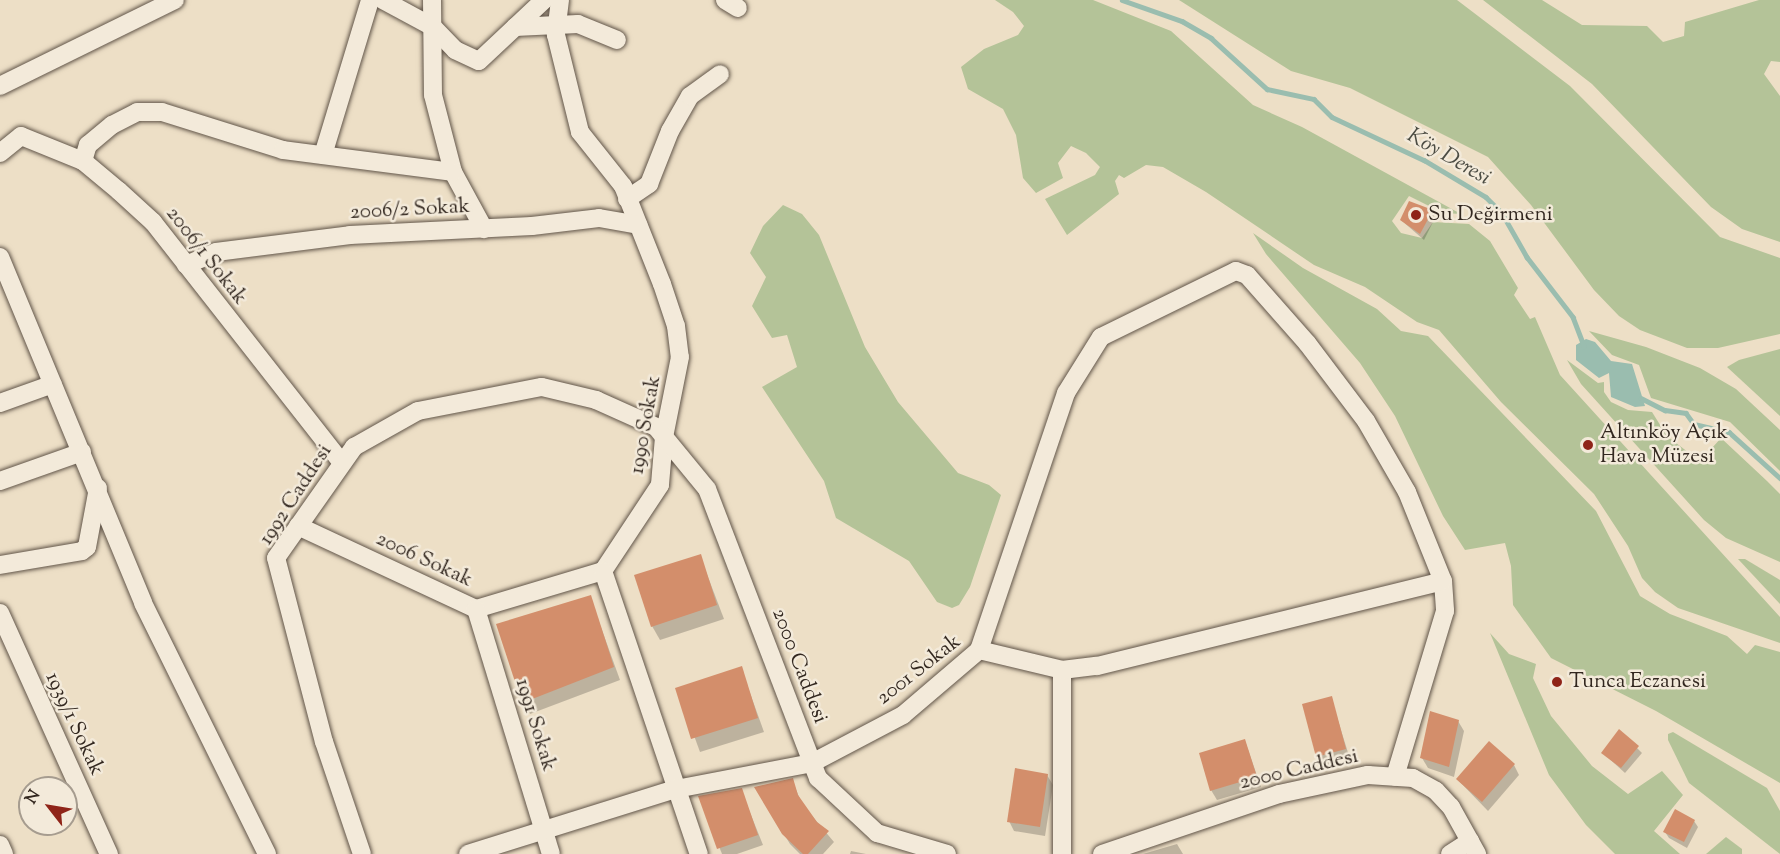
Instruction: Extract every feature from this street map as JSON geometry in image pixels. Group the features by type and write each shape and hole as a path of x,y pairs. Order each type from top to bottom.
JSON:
{"street":[{"path":"0,86 175,0"},
{"path":"323,155 370,0"},
{"path":"383,0 433,27 454,50 479,61 544,0"},
{"path":"432,0 433,96 453,172 484,229"},
{"name":"1990 Sokak","path":"560,0 556,35 580,132 622,186 676,326 681,357 664,438 660,485 603,571"},
{"path":"515,27 579,24 617,40"},
{"path":"627,199 649,184 670,131 690,96 720,74"},
{"path":"82,161 88,145 112,125 137,112 162,112 283,150 453,172"},
{"name":"2006/1 Sokak","path":"0,153 21,136 82,161 153,222 342,463"},
{"name":"2006/2 Sokak","path":"186,265 216,252 350,236 484,229 600,218 638,225"},
{"path":"0,257 98,488 143,603 267,854"},
{"path":"979,650 1066,393 1101,337 1236,271 1247,275 1262,292 1366,421 1407,492 1443,581 1445,611 1395,777"},
{"path":"0,403 53,384"},
{"name":"1992 Caddesi","path":"362,854 324,741 276,558 342,463 354,447 418,411 542,387 596,400 656,427 664,438"},
{"name":"2000 Caddesi","path":"664,438 707,489 818,778 877,833 938,853"},
{"path":"0,481 82,452"},
{"path":"0,565 82,551 87,547 98,488"},
{"name":"2006 Sokak","path":"298,526 476,609 603,571"},
{"path":"603,571 699,854"},
{"name":"2001 Sokak","path":"468,854 676,789 812,763 903,716 979,650 1062,670 1097,666 1443,581"},
{"name":"1991 Sokak","path":"476,609 551,854"},
{"name":"1939/1 Sokak","path":"0,613 109,854"},
{"path":"1062,670 1062,854"},
{"name":"2000 Caddesi","path":"1102,854 1279,794 1368,775 1413,778 1436,791 1451,807 1473,848"},
{"path":"0,845 4,854"},
{"path":"1450,854 1473,848"}],"shaded area":[{"path":"995,0 1093,0 1171,31 1253,105 1302,127 1461,214 1443,213 1409,196 1392,221 1401,233 1422,238 1433,222 1469,224 1490,241 1518,288 1514,295 1530,319 1535,317 1560,375 1780,617 1780,643 1678,608 1655,592 1642,578 1628,546 1594,494 1501,402 1439,330 1417,322 1365,287 1314,265 1206,192 1163,167 1146,165 1124,178 1119,175 1115,181 1119,194 1067,235 1045,199 1095,175 1100,167 1086,153 1071,146 1058,163 1063,178 1036,193 1023,178 1016,135 1003,109 968,89 961,67 984,49 1018,35 1024,26 1013,12"},
{"path":"1179,0 1457,0 1570,86 1720,237 1780,258 1780,334 1718,348 1687,348 1640,330 1619,316 1594,290 1531,205 1488,157 1350,88 1291,71"},
{"path":"1483,0 1542,0 1582,25 1647,26 1663,42 1684,36 1685,22 1759,0 1780,0 1780,62 1771,61 1764,74 1780,96 1780,242 1742,229 1711,207 1592,84"},
{"path":"783,205 802,214 819,235 865,347 898,402 958,473 989,485 1001,495 970,587 959,605 952,608 937,602 909,561 836,518 824,481 762,387 797,367 787,335 772,338 752,306 766,277 750,253 763,226"},
{"path":"1253,233 1303,268 1377,309 1401,331 1428,336 1596,511 1640,596 1670,614 1727,636 1747,654 1755,645 1780,652 1780,783 1656,711 1551,658 1513,605 1511,566 1505,543 1465,550 1443,516 1395,416 1360,363 1266,254"},
{"path":"1589,331 1646,347 1700,368 1736,389 1780,430 1780,471 1730,422 1651,398 1639,365 1612,355"},
{"path":"1586,339 1595,342 1611,361 1632,364 1645,406 1635,407 1611,397 1609,373 1599,378 1576,360 1576,345"},
{"path":"1780,349 1780,416 1727,367 1739,360"},
{"path":"1567,360 1598,383 1604,382 1604,392 1611,402 1628,410 1652,412 1667,436 1693,456 1703,458 1721,438 1767,481 1780,494 1780,562 1726,538 1704,520 1581,384"},
{"path":"1738,559 1745,559 1780,580 1780,604"},
{"path":"1490,633 1509,654 1536,664 1533,678 1551,716 1592,766 1628,794 1662,771 1683,795 1654,831 1680,854 1615,854 1586,825 1549,775"},
{"path":"1673,732 1767,788 1780,811 1780,854 1689,783 1668,740 1668,734"},
{"path":"1726,837 1742,849 1742,854 1706,854"}],"building":[{"name":"Su Değirmeni","path":"1409,201 1433,210 1420,234 1400,220"},
{"path":"701,554 717,605 651,627 634,575"},
{"path":"591,595 614,667 522,703 496,624"},
{"path":"742,666 758,718 691,739 675,688"},
{"path":"1332,696 1346,749 1316,757 1302,704"},
{"path":"1430,711 1459,720 1449,767 1420,758"},
{"path":"1619,729 1639,746 1621,768 1601,753"},
{"path":"1245,739 1257,777 1210,791 1199,753"},
{"path":"1489,741 1515,764 1482,802 1456,779"},
{"path":"1015,768 1048,774 1040,827 1007,822"},
{"path":"793,778 798,795 817,822 829,831 808,854 803,854 782,834 754,787"},
{"path":"742,788 758,835 717,849 698,796"},
{"path":"1675,809 1695,820 1684,842 1663,832"}],"waterway":[{"name":"Köy Deresi","path":"1122,0 1182,21 1211,38 1267,89 1314,99 1332,117 1424,160 1486,197 1502,213 1527,257 1573,317 1584,346"},
{"name":"Köy Deresi","path":"1641,398 1665,410 1686,413 1694,424 1729,432 1780,478"}],"place":[{"name":"Su Değirmeni","path":"1416,215"},
{"name":"Altınköy Açık Hava Müzesi","path":"1588,445"},
{"name":"Tunca Eczanesi","path":"1557,682"}]}
